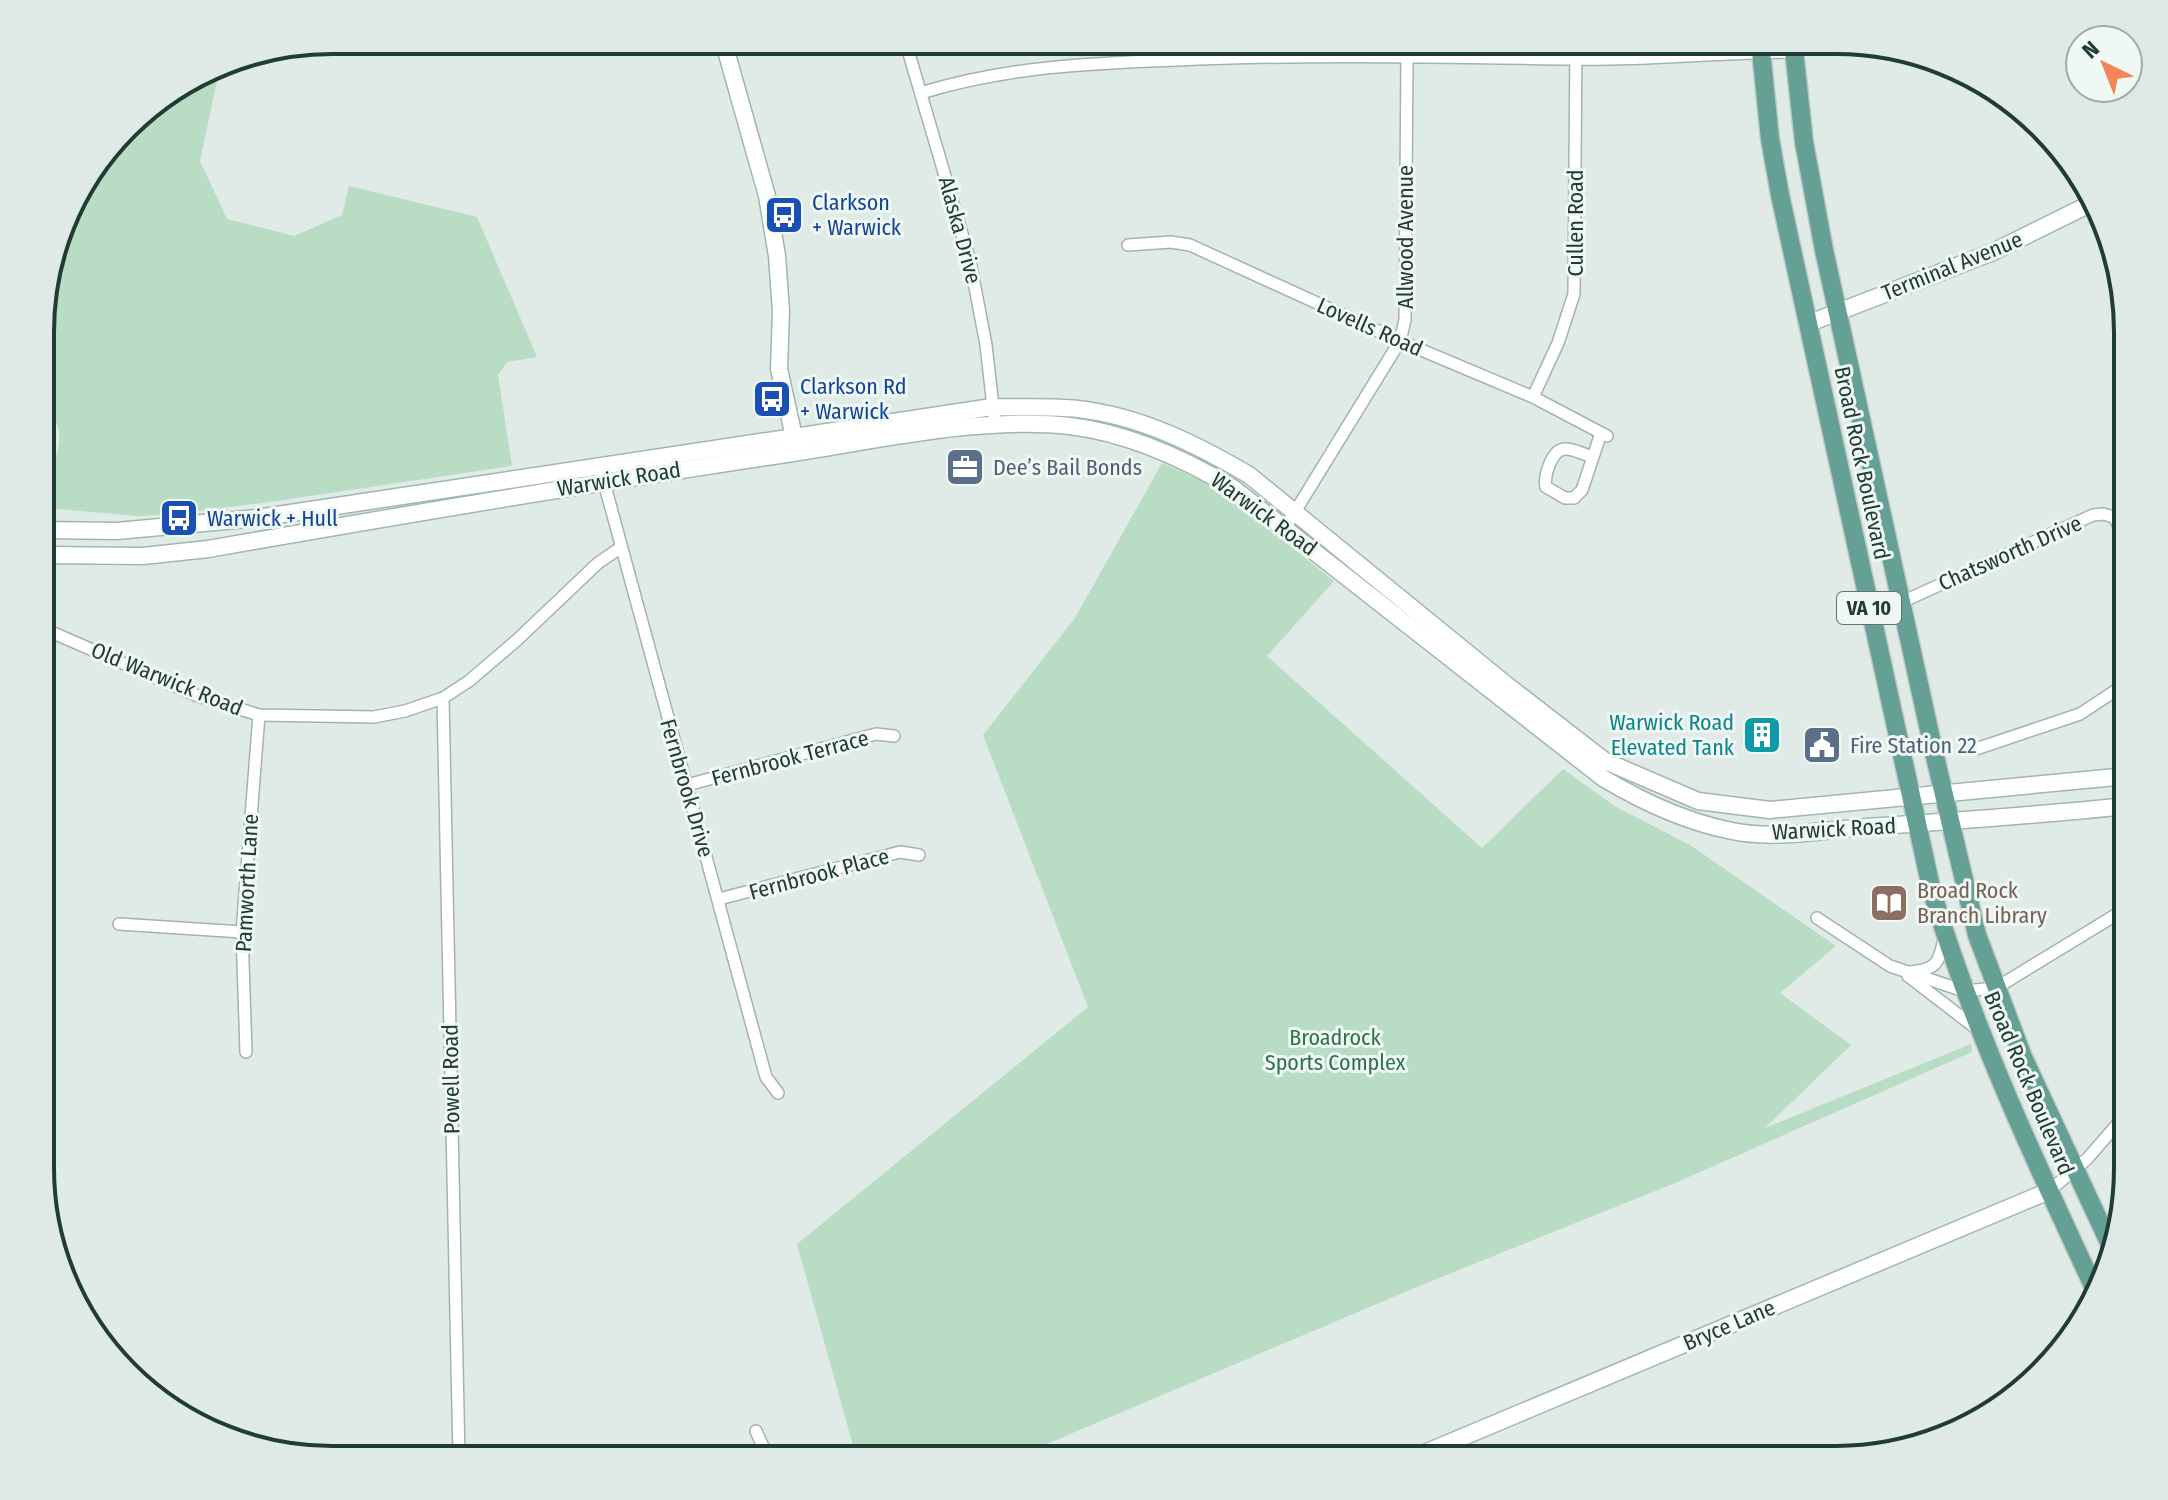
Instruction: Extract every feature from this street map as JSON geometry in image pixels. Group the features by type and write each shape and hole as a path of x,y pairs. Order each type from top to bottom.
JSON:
{"main road":[{"path":"727,54 767,196 781,311 779,369 796,444"},
{"name":"Broad Rock Boulevard","path":"1761,55 1770,139 1807,324 1932,892 1979,1031 2090,1279"},
{"name":"Broad Rock Boulevard","path":"1794,55 1806,156 1837,313 1949,822 1977,935 2023,1057 2105,1234"},
{"name":"Terminal Avenue","path":"1807,324 1993,252 2084,207"},
{"name":"Warwick Road","path":"54,530 117,531 257,518 602,474 993,415 1077,409 1126,418 1203,448 1249,475 1605,761 1698,801 1770,810 2113,777"},
{"name":"Warwick Road","path":"993,415 1070,426 1139,443 1200,468 1233,488 1603,778 1636,798 1680,816 1733,832 1783,833 2113,807"},
{"name":"Warwick Road","path":"54,555 143,556 208,549 602,474"},
{"name":"Bryce Lane","path":"1442,1446 2049,1191"}],"street":[{"name":"Alaska Drive","path":"909,54 970,261 986,345 993,415"},
{"name":"Cullen Road","path":"1533,397 1558,343 1574,294 1576,55"},
{"path":"921,93 955,82 1079,64 1240,57 1576,59 1635,55"},
{"name":"Allwood Avenue","path":"1285,528 1400,341 1405,320 1407,56"},
{"name":"Lovells Road","path":"1128,245 1171,242 1190,245 1400,341 1533,397 1604,434 1593,457"},
{"path":"1567,449 1593,457 1582,490 1574,498 1565,498 1546,487 1544,479 1560,450 1567,449"},
{"name":"Fernbrook Drive","path":"602,474 766,1077 778,1093"},
{"name":"Chatsworth Drive","path":"1902,602 2093,515 2113,517"},
{"name":"Old Warwick Road","path":"54,633 198,696 259,715 374,717 405,711 443,698 469,681 598,563 620,548"},
{"path":"1976,749 2080,714 2113,692"},
{"name":"Powell Road","path":"443,698 459,1445"},
{"name":"Pamworth Lane","path":"246,1052 242,932 259,715"},
{"name":"Fernbrook Terrace","path":"687,785 876,734 894,736"},
{"name":"Fernbrook Place","path":"719,899 900,852 919,855"},
{"path":"1817,918 1890,966 1964,991 1996,988 2113,917"},
{"path":"119,924 242,932"},
{"path":"1905,973 1926,971 1933,967 1940,955 1945,934"},
{"path":"1905,973 1979,1031"},
{"path":"2049,1191 2076,1170 2113,1129"},
{"path":"756,1431 762,1445"}],"green space":[{"path":"217,80 200,161 227,219 294,236 342,215 349,186 477,217 537,357 507,362 498,375 512,466 263,503 136,516 54,508 54,462 59,443 56,422 56,296 63,260 75,226 91,193 123,149 149,123 178,101"},
{"name":"Broadrock Sports Complex","path":"1162,463 1202,481 1240,506 1334,581 1267,656 1482,848 1563,769 1616,807 1690,845 1836,946 1780,993 1851,1045 1765,1128 1971,1044 1972,1052 1675,1183 1424,1284 1043,1445 853,1445 797,1244 1088,1007 983,735 1075,618"}],"place":[{"name":"Clarkson + Warwick","path":"784,215"},
{"name":"Clarkson Rd + Warwick","path":"772,399"},
{"name":"Dee’s Bail Bonds","path":"965,467"},
{"name":"Warwick + Hull","path":"179,518"},
{"name":"Warwick Road Elevated Tank","path":"1762,735"},
{"name":"Fire Station 22","path":"1822,745"},
{"name":"Broad Rock Branch Library","path":"1889,903"}]}
